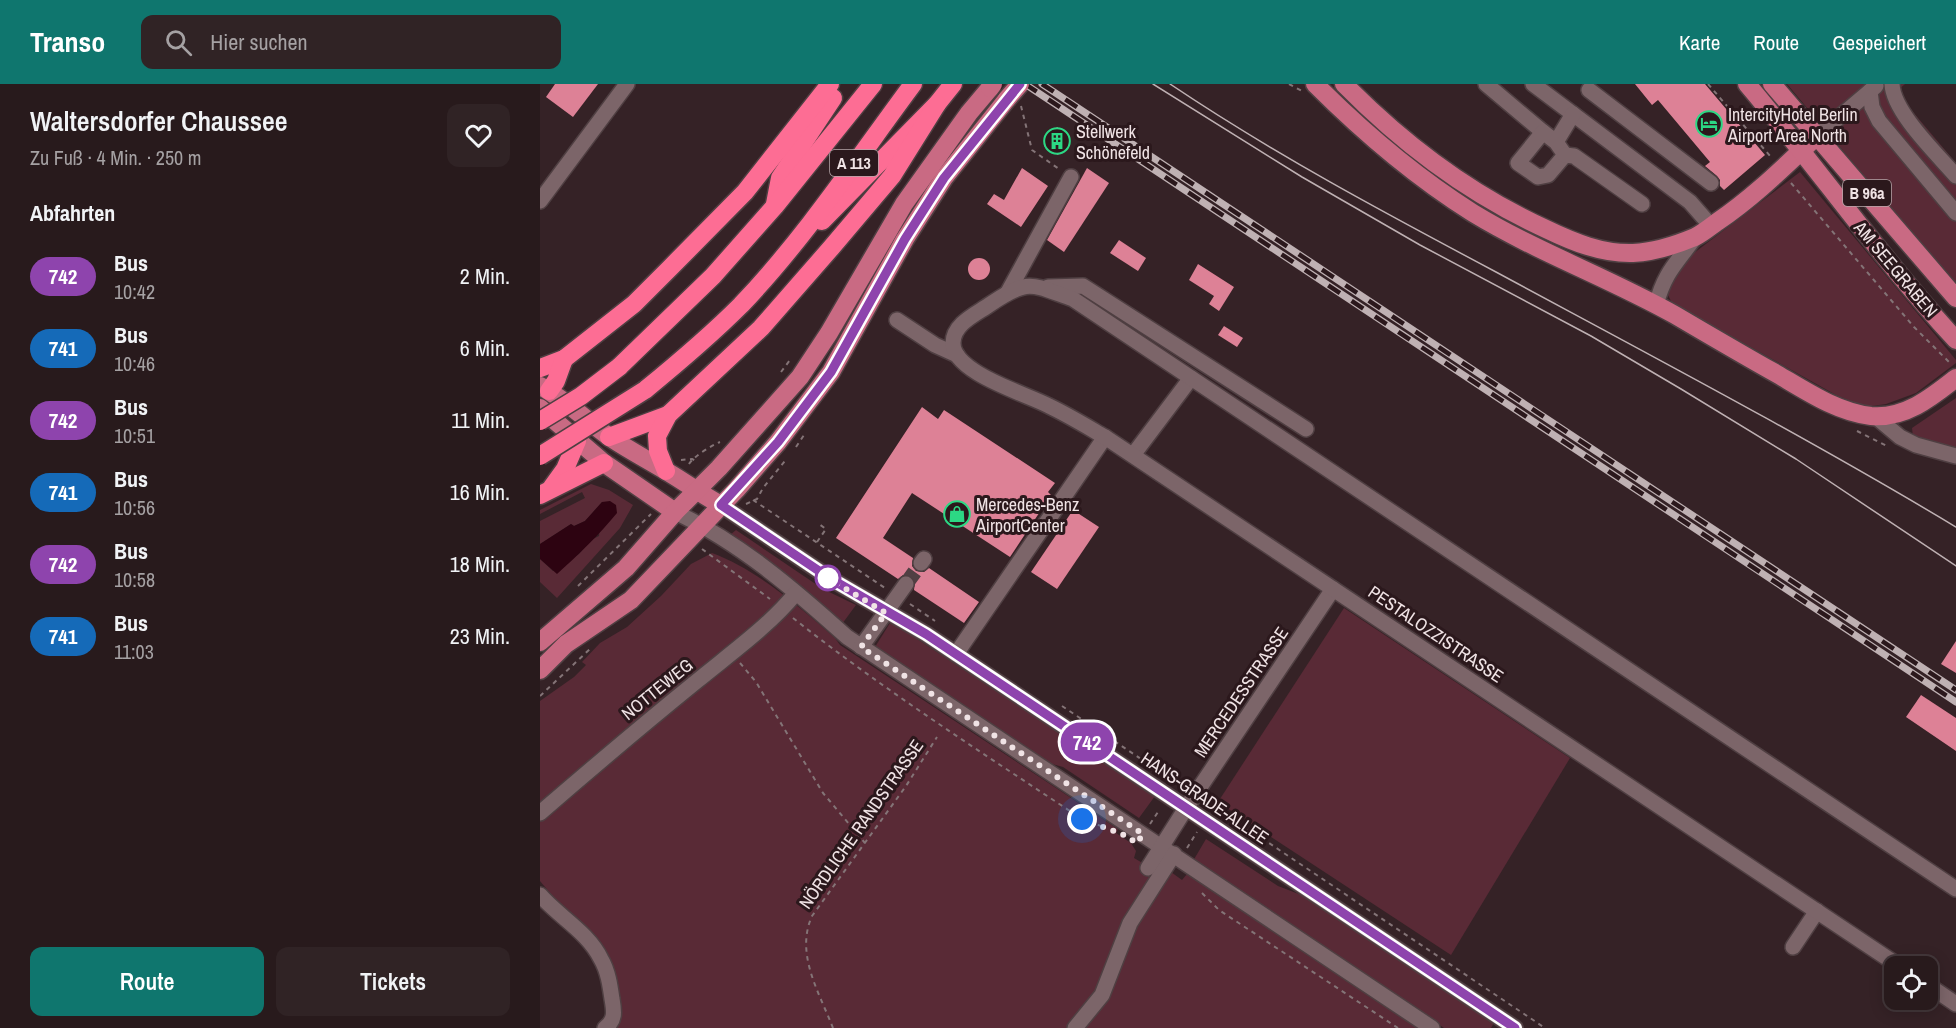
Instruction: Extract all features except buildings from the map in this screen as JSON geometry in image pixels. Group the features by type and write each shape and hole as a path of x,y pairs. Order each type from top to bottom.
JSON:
{"highway":[{"path":"540,368 564,359 634,304 745,192 830,84"},
{"path":"775,206 780,178 841,84"},
{"name":"A 113","path":"543,404 581,396 619,367 652,337 713,276 775,206 873,84"},
{"name":"A 113","path":"540,456 645,390 684,358 741,304 795,242 913,84"},
{"path":"795,242 819,224 937,104 953,84"},
{"path":"672,465 658,451 657,436 668,415 761,328 831,248 892,176 937,104"},
{"path":"543,404 556,381 564,359"},
{"path":"609,437 668,415"},
{"path":"543,494 562,475 577,441"},
{"path":"543,494 604,463"}],"main road":[{"path":"1344,84 1373,114 1422,155 1452,176 1526,219 1576,243 1599,249 1634,253 1671,245 1704,231 1763,188 1817,136"},
{"name":"AM SEEGRABEN","path":"1747,84 1880,252 1956,340"},
{"name":"AM SEEGRABEN","path":"1772,84 1956,298"},
{"path":"540,642 626,568 800,377 829,333 904,204 991,86"},
{"path":"1312,87 1405,166 1474,214 1656,305 1851,413 1875,416 1921,404 1954,371"},
{"path":"540,670 566,644 631,600 778,442 831,372 905,239 944,178 1013,94"},
{"path":"543,404 573,409 644,460 672,465 695,491 721,505"},
{"path":"543,404 577,441 604,463 675,512"},
{"path":"573,409 577,441"},
{"path":"577,441 609,437"}],"street":[{"path":"540,201 627,84"},
{"path":"1486,84 1556,142 1565,155 1575,156 1642,204"},
{"path":"1533,84 1690,202 1704,231 1670,269 1661,285 1656,305"},
{"path":"1892,84 1892,92 1900,110 1956,176"},
{"path":"1589,86 1711,183"},
{"path":"1817,136 1874,87"},
{"path":"1874,87 1872,107 1878,121 1956,213"},
{"path":"1556,142 1574,114"},
{"path":"1543,132 1518,163 1538,177 1548,175 1565,155"},
{"path":"1008,292 1071,177"},
{"path":"955,348 955,333 963,323 1008,292 1026,285 1073,299 1956,889"},
{"path":"1038,287 1083,286 1306,429"},
{"name":"PESTALOZZISTRASSE","path":"897,320 935,345 955,348 971,368 998,383 1047,404 1105,436 1884,956"},
{"path":"1133,455 1191,378"},
{"path":"1875,416 1900,437 1916,445 1956,456"},
{"path":"956,654 1105,436"},
{"name":"HANS-GRADE-ALLEE","path":"721,505 821,573 886,613 926,634 1515,1028"},
{"path":"675,512 702,525 796,593 861,647 1432,1028"},
{"path":"861,647 906,584"},
{"name":"MERCEDESSTRASSE","path":"1172,853 1186,808 1333,589"},
{"name":"NOTTEWEG","path":"540,813 732,652 782,609 796,593"},
{"path":"1148,868 1172,853"},
{"path":"1075,1028 1102,995 1130,923 1172,853"},
{"path":"540,895 578,929 601,957 608,974 614,1014 613,1020 605,1028"},
{"path":"1793,947 1817,911"},
{"path":"1938,992 1956,1004"}],"path":[{"path":"1289,84 1300,92 1312,87"},
{"path":"1708,84 1954,371"},
{"path":"1013,94 1021,106 1032,150 1071,177"},
{"path":"672,465 692,459 698,462"},
{"path":"576,589 645,520"},
{"path":"817,542 826,529 819,524 820,522"},
{"path":"700,548 844,658 917,710 1082,819 1102,826"},
{"path":"732,652 756,682 823,792 865,843"},
{"name":"NÖRDLICHE RANDSTRASSE","path":"833,1028 809,968 806,928 812,915 865,843 937,737"},
{"path":"1143,834 1168,797"},
{"path":"1172,853 1204,821"},
{"path":"1251,831 1545,1028"},
{"path":"1199,889 1219,910 1398,1028"}],"shaded area":[{"path":"1787,84 1905,84 1896,92 1956,163 1956,285"},
{"path":"1800,172 1956,360 1956,363 1916,393 1886,404 1865,407 1836,395 1672,303 1668,295 1674,271"},
{"path":"1956,398 1956,448 1913,437 1912,428"},
{"path":"591,484 609,490 633,505 620,528 557,598 540,582 540,559 553,571 579,554 591,540 599,536 602,502 585,521 574,526 571,524 540,544 540,521 585,498 582,492 540,514 540,510"},
{"path":"610,501 616,505 617,513 557,574 540,559 540,544 571,524 574,526 585,521 602,502"},
{"path":"736,530 823,589 856,605 842,624 730,535"},
{"path":"712,553 761,579 807,614 840,645 1118,829 1116,833 1131,843 1136,851 1134,858 1156,871 1164,867 1182,880 1187,874 1419,1028 618,1028 610,965 540,881 540,701 574,677 586,665 582,662 600,643 627,627 691,564"},
{"path":"1344,608 1570,758 1451,955 1218,802"},
{"path":"890,623 1155,796 1139,818 1063,767 1045,762 875,647"},
{"path":"1206,839 1278,886 1304,896 1494,1023 1491,1028 1444,1028 1193,861"}],"tunnel":[{"path":"906,584 921,563"}],"tram line":[{"path":"1153,84 1302,177 1420,245 1591,336 1681,389 1796,459 1956,566"},
{"path":"1170,84 1249,135 1330,182 1728,397 1956,527"}],"railway":[{"path":"1025,84 1956,702"},
{"path":"1042,84 1956,690"}],"bus line":[{"name":"742","path":"1020,84 944,178 905,239 831,372 778,442 721,505 867,602 926,634 1515,1028"}],"place":[{"name":"IntercityHotel Berlin Airport Area North","path":"1709,124"},
{"name":"Stellwerk Schönefeld","path":"1057,141"},
{"name":"Mercedes-Benz AirportCenter","path":"957,514"}],"route":[{"path":"828,578 886,613 861,647 1143,834 1137,843 1122,834 1082,819"}]}
